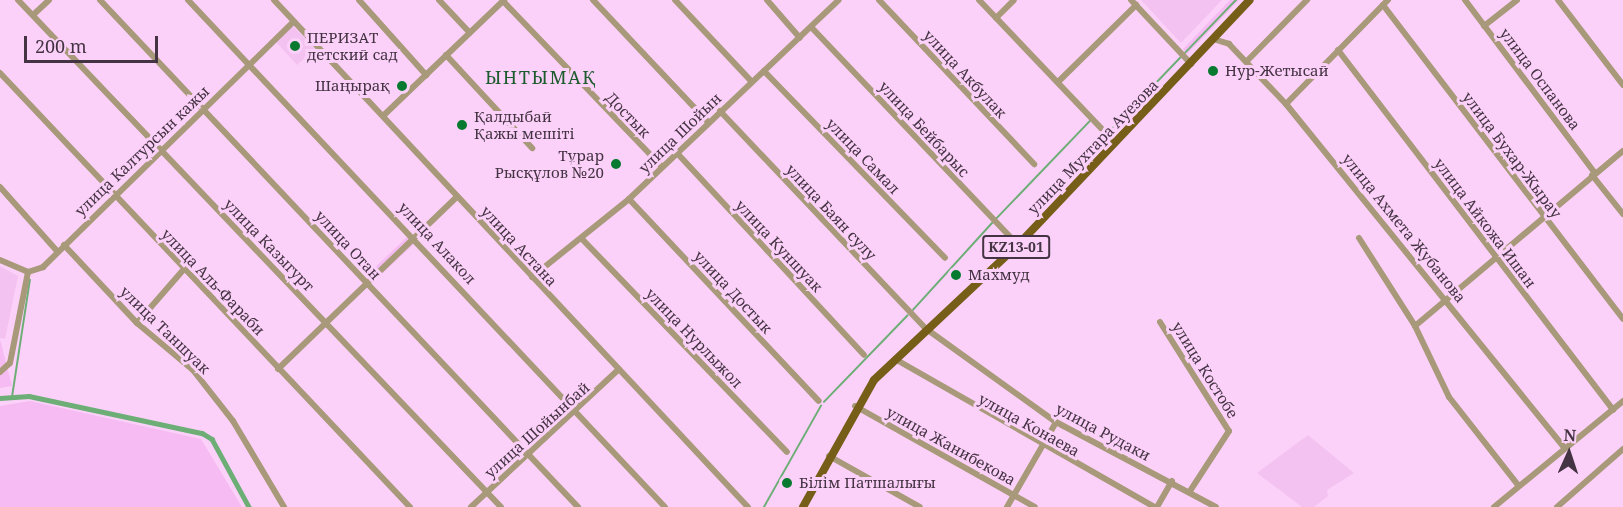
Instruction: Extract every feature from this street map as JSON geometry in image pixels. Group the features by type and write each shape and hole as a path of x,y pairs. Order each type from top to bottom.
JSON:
{"main road":[{"name":"улица Мухтара Ауезова","path":"803,507 855,406 895,359 1018,245 1112,139 1191,64 1250,0"}],"street":[{"name":"улица Казыгурт","path":"18,0 501,507"},
{"path":"33,15 49,0"},
{"name":"улица Отан","path":"100,0 578,507"},
{"name":"улица Алакол","path":"188,0 416,238 665,507"},
{"name":"улица Астана","path":"274,0 748,507"},
{"path":"359,0 426,75"},
{"path":"439,0 470,33"},
{"path":"383,116 503,0"},
{"name":"Достык","path":"503,0 662,167"},
{"path":"593,0 708,122"},
{"path":"675,0 752,82"},
{"path":"766,0 800,38"},
{"name":"улица Шойын","path":"532,277 583,240 629,199 708,122 800,38 813,29 839,0"},
{"name":"улица Акбулак","path":"879,0 1034,164"},
{"path":"979,0 1112,139"},
{"path":"996,18 1014,0"},
{"path":"1247,61 1306,0"},
{"name":"улица Оспанова","path":"1465,0 1623,214"},
{"path":"1484,26 1517,0"},
{"path":"1558,0 1623,86"},
{"path":"1286,104 1386,2"},
{"name":"улица Бухар-Жырау","path":"1386,2 1543,216 1623,319"},
{"path":"1058,82 1134,4 1191,64"},
{"name":"улица Калтурсын кажы","path":"28,272 36,272 294,21"},
{"name":"улица Бейбарыс","path":"813,29 1018,245"},
{"name":"улица Ахмета Жубанова","path":"1212,39 1229,44 1286,104 1446,297 1564,447"},
{"name":"улица Айкожа Ишан","path":"1338,50 1613,410"},
{"path":"446,55 532,148"},
{"name":"улица Самал","path":"764,71 945,258"},
{"name":"улица Аль-Фараби","path":"0,73 410,507"},
{"name":"улица Баян сулу","path":"720,111 926,328"},
{"path":"1415,326 1494,255 1623,151"},
{"name":"улица Куншуак","path":"677,153 864,355"},
{"path":"0,187 57,251"},
{"path":"278,369 457,197"},
{"name":"улица Достык","path":"629,199 819,401"},
{"path":"1359,238 1415,326 1449,397 1518,485"},
{"name":"улица Нурлыжол","path":"583,240 788,453"},
{"name":"улица Таншуак","path":"63,245 137,323 193,370 223,408 284,507"},
{"path":"0,260 28,272 10,363 0,372"},
{"path":"137,323 184,269"},
{"name":"улица Костобе","path":"1160,322 1229,431 1190,491"},
{"name":"улица Рудаки","path":"926,328 1056,422 1172,481 1216,507"},
{"name":"улица Конаева","path":"895,359 1042,445 1155,507"},
{"name":"улица Шойынбай","path":"471,507 578,412 619,369"},
{"path":"1494,507 1564,447 1623,402"},
{"name":"улица Жанибекова","path":"855,406 1035,507"},
{"path":"1007,507 1056,422"},
{"path":"1557,507 1623,449"},
{"path":"828,455 920,507"},
{"path":"1155,507 1172,481"}],"shaded area":[{"path":"1141,0 1222,0 1181,43"},
{"path":"1230,0 1239,0 1187,54 1183,49"},
{"name":"ПЕРИЗАТ детский сад","path":"293,26 315,49 297,65 276,42"},
{"path":"407,237 414,244 373,282 366,276"},
{"path":"0,266 18,276 5,339 0,338"},
{"path":"0,339 12,386 0,388"},
{"path":"30,401 201,439 242,507 0,507 0,406"},
{"path":"1308,435 1354,473 1327,490 1328,496 1314,507 1302,507 1257,473"}],"waterway":[{"path":"1185,53 1236,0"},
{"path":"1109,132 1180,58"},
{"path":"996,219 1090,121"},
{"path":"913,310 993,222"},
{"path":"12,397 30,280"},
{"path":"824,402 907,316"},
{"path":"0,398 29,396 202,433 212,439 249,507"},
{"path":"764,507 821,406"}],"place":[{"name":"ПЕРИЗАТ детский сад","path":"295,46"},
{"name":"Нур-Жетысай","path":"1213,71"},
{"name":"Шаңырақ","path":"402,86"},
{"name":"Қалдыбай Қажы мешіті","path":"462,125"},
{"name":"Тұрар Рысқұлов №20","path":"616,164"},
{"name":"Махмуд","path":"956,275"},
{"name":"Білім Патшалығы","path":"787,483"}],"district":[{"name":"ЫНТЫМАҚ","path":"541,77"}]}
